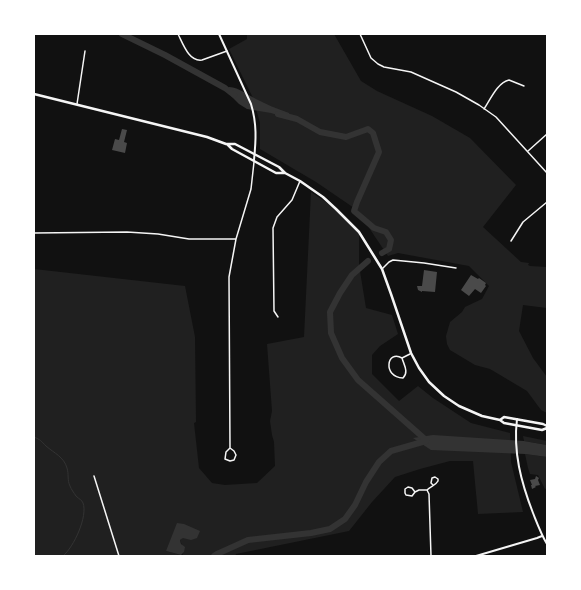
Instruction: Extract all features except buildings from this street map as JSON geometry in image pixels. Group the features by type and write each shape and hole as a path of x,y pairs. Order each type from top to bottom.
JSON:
{"main road":[{"path":"34,94 226,144 235,144 280,167 285,173 300,181 323,197 360,232 382,269 411,354 418,368 429,382 450,401 482,416 517,426 542,430 547,427 543,424 518,419 504,417 500,420"},
{"path":"226,144 232,149 276,173 285,173"}],"street":[{"path":"178,34 191,56 199,61 227,51"},
{"path":"219,34 251,104 254,113 256,134 251,189 236,239 229,277 230,448 226,452 225,459 230,461 234,460 236,455 230,448"},
{"path":"360,34 371,58 378,64 412,72 459,93 501,121 547,173"},
{"path":"76,104 85,52"},
{"path":"484,109 500,83 509,80 524,86"},
{"path":"528,151 547,134"},
{"path":"278,317 274,311 273,228 277,217 292,200 300,181"},
{"path":"511,241 523,222 547,202"},
{"path":"34,233 128,232 189,239 236,239"},
{"path":"382,269 393,260 456,268"},
{"path":"402,358 407,372 406,376 398,378 390,372 389,363 391,358 395,356 402,358 411,354"},
{"path":"518,419 516,435 521,478 542,536 547,544"},
{"path":"94,476 119,556"},
{"path":"415,492 412,488 408,487 405,489 404,493 412,496 415,492 419,490 427,490 433,485"},
{"path":"427,490 429,494 432,556"},
{"path":"476,556 542,536"}],"shaded area":[{"path":"247,34 334,34 361,81 377,91 432,116 470,138 516,185 483,227 521,262 529,263 528,265 530,266 547,267 547,308 523,305 519,331 533,358 547,377 547,413 541,410 527,391 490,369 475,365 450,350 447,344 446,336 450,322 462,312 465,307 482,299 489,286 469,266 398,253 388,256 357,210 316,182 260,149 260,123 253,98 229,49 247,39"},
{"path":"229,87 240,90 289,114 284,117 247,109 232,97 229,93"},
{"path":"311,192 330,205 359,233 359,265 366,308 392,315 398,334 380,346 372,355 372,374 399,401 418,386 433,398 471,423 510,433 511,462 523,512 478,514 473,461 450,461 395,477 372,502 349,531 236,554 235,556 182,556 184,551 180,540 192,529 166,551 181,555 179,556 34,556 34,269 185,286 195,337 196,422 194,423 199,468 212,483 225,485 257,483 275,466 274,442 270,421 272,411 267,344 304,337"},
{"path":"433,435 524,441 547,445 547,457 525,454 431,450 413,438"},
{"path":"523,436 547,441 547,445 524,441"},
{"path":"525,454 547,457 547,488 545,489 538,475 530,474"},
{"path":"177,523 184,524 200,531 197,538 191,540 183,538 180,540 181,544 185,547 184,552 181,555 166,551"}],"waterway":[{"path":"122,34 165,55 225,88 234,95"},
{"path":"278,114 297,119 320,132 346,137 368,129 373,133 379,152 354,211 374,228 386,232 391,240 389,249 382,253"},
{"path":"368,261 352,275 330,312 331,333 342,358 358,380 426,440"},
{"path":"34,437 41,441 64,461 68,472 70,487 83,503 84,516 79,531 71,546 63,556"},
{"path":"214,556 248,540 311,533 330,529 345,519 355,505 366,482 379,462 391,451 426,441"}]}
